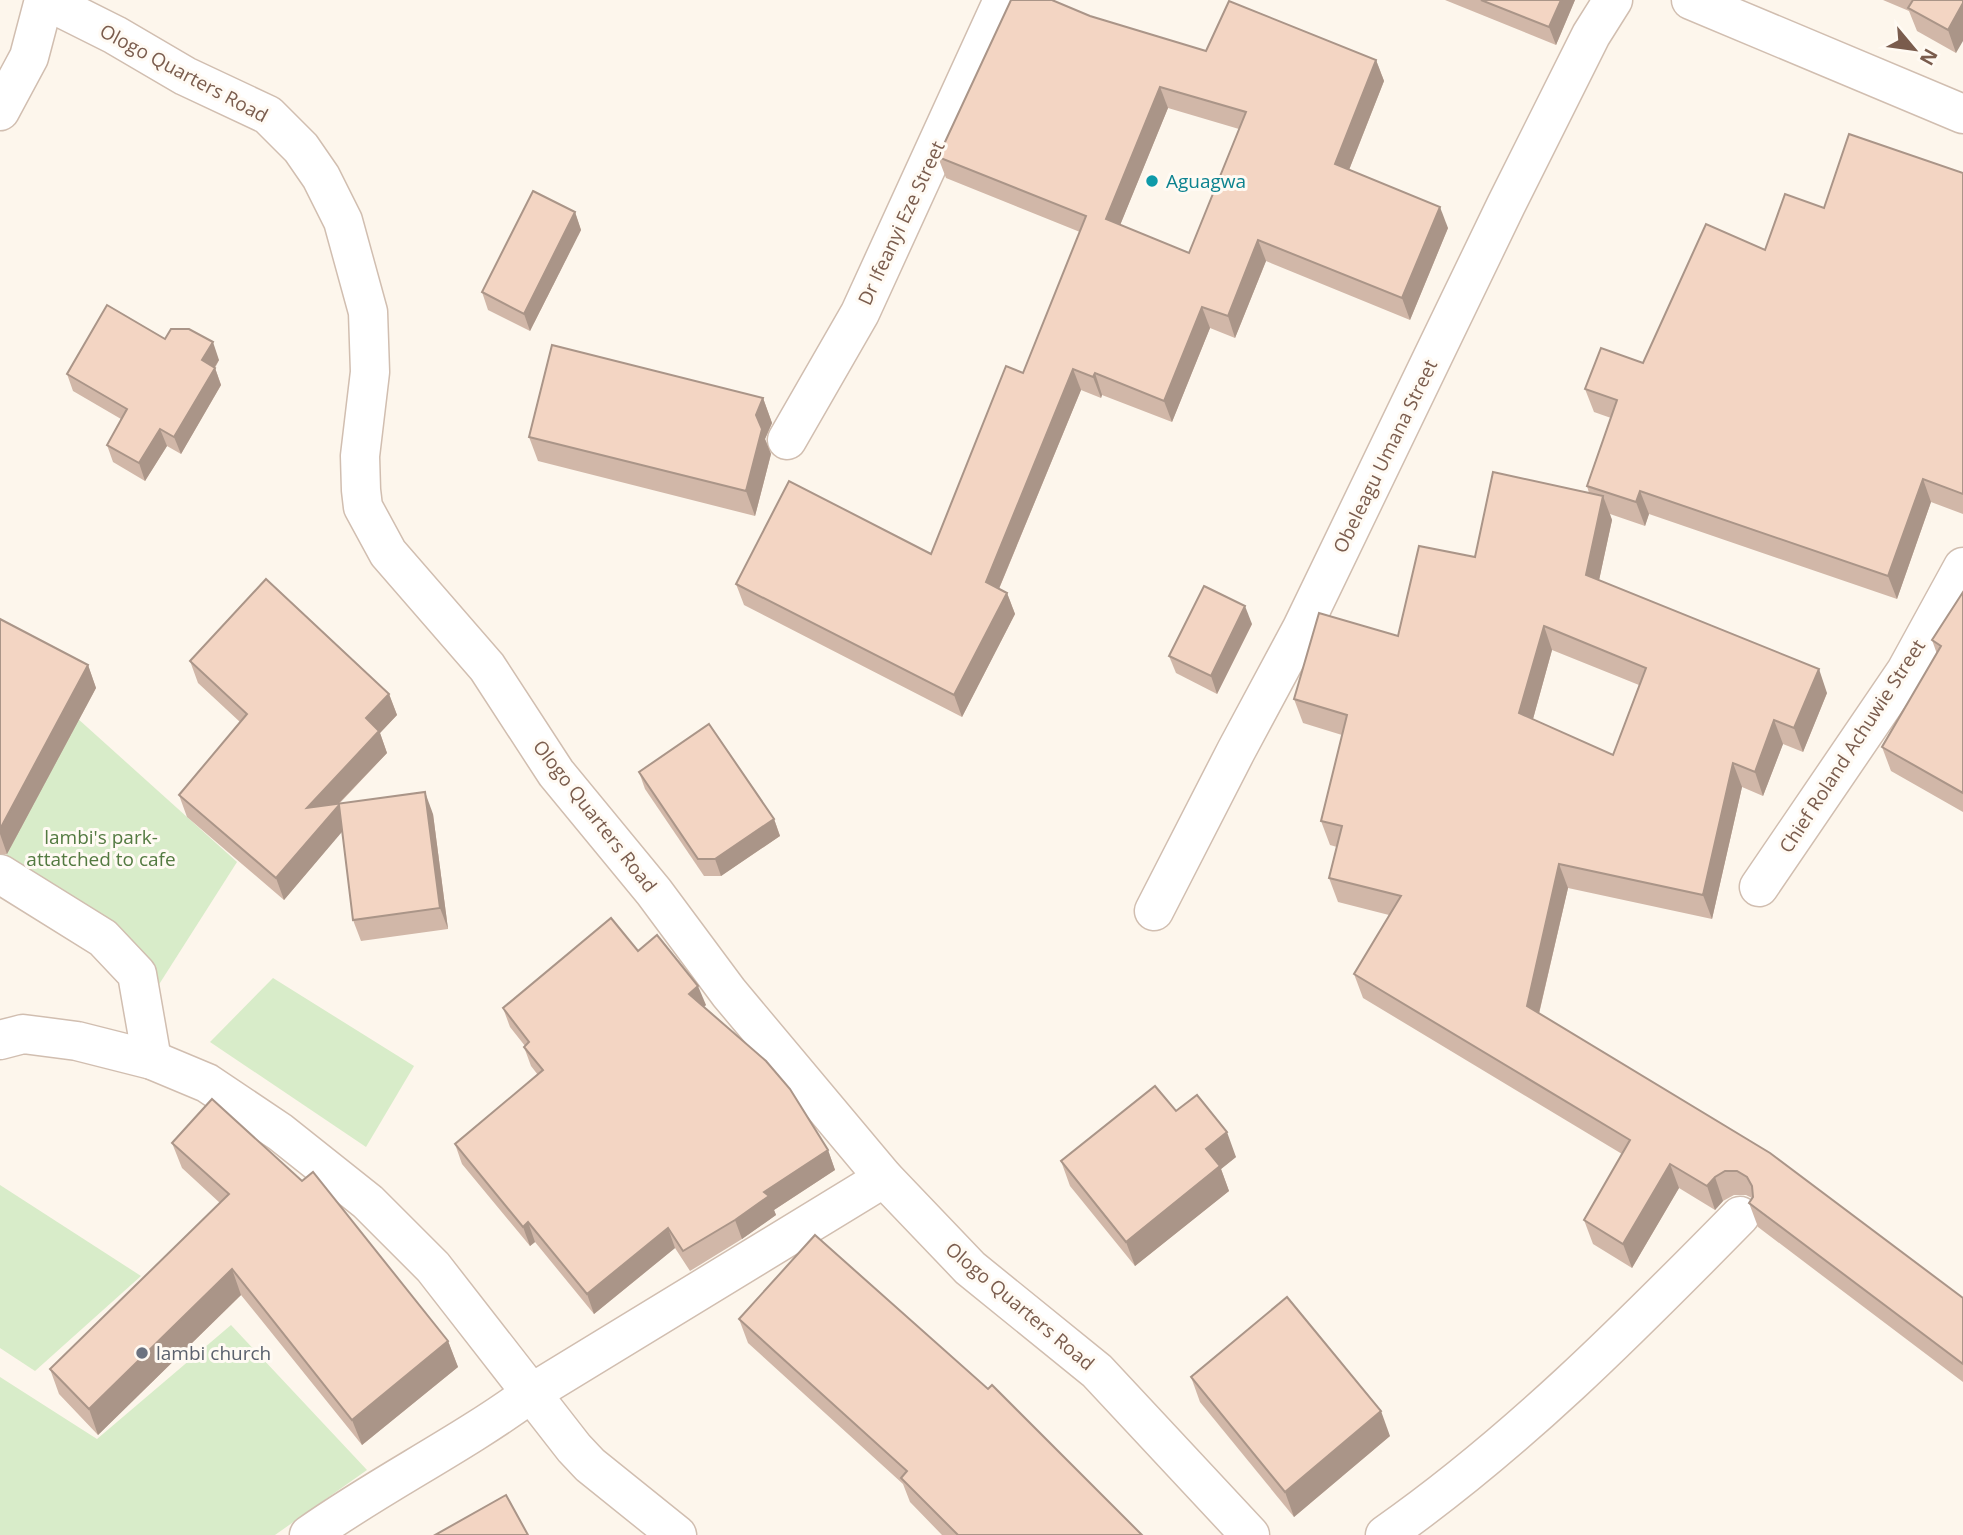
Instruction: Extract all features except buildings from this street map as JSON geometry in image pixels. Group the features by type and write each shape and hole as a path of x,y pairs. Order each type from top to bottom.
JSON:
{"street":[{"path":"0,111 29,58 45,0"},
{"name":"Ologo Quarters Road","path":"45,0 115,35 185,76 268,116 301,148 321,177 343,221 368,312 370,372 360,456 361,490 363,507 388,553 487,667 556,773 654,892 729,993 884,1178 970,1268 1097,1371 1250,1535"},
{"name":"Dr Ifeanyi Eze Street","path":"787,440 860,313 1003,0"},
{"name":"Obeleagu Umana Street","path":"1154,911 1302,628 1506,205 1591,35 1613,0"},
{"path":"1691,0 1963,114"},
{"name":"Chief Roland Achuwie Street","path":"1759,887 1906,671 1963,567"},
{"path":"0,874 103,938 138,974 152,1060"},
{"path":"0,1040 23,1034 77,1041 152,1060 207,1083 280,1132 368,1202 433,1267 530,1394 590,1465 677,1535"},
{"path":"309,1535 354,1504 486,1426 530,1394 884,1178"},
{"path":"1385,1535 1422,1509 1545,1406 1645,1312 1740,1216"}],"green space":[{"name":"lambi's park- attatched to cafe","path":"77,718 237,862 158,986 0,867"},
{"path":"273,978 414,1066 366,1147 210,1042"},
{"path":"0,1185 141,1276 35,1371 0,1348"},
{"path":"231,1325 367,1470 275,1535 0,1535 0,1377 97,1439"}],"place":[{"name":"Aguagwa","path":"1152,181"},
{"name":"lambi church","path":"142,1353"}]}
